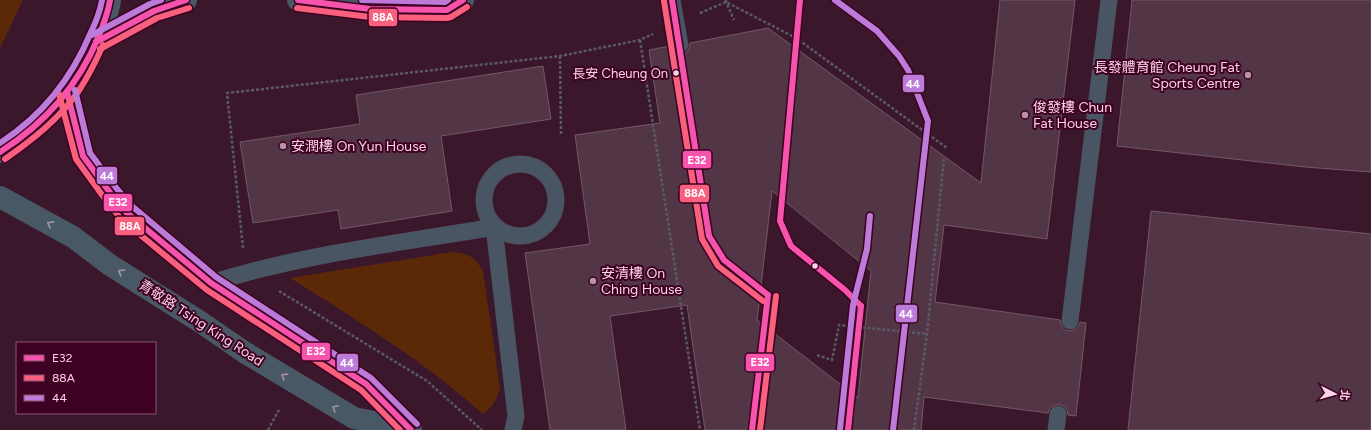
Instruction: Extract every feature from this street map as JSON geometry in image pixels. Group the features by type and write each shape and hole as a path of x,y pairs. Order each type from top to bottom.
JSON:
{"main road":[{"path":"0,152 24,136 42,120 67,92 83,68 96,42 109,9 110,0"},
{"path":"96,42 154,11 186,0"},
{"path":"298,0 370,9 447,10 463,0"},
{"name":"青敬路 Tsing King Road","path":"67,92 83,156 127,213 211,283 366,384 410,430"},
{"name":"青敬路 Tsing King Road","path":"0,197 73,237 110,265 202,323 244,352 354,418 410,430"}],"lane":[{"path":"672,0 680,45"},
{"path":"1070,321 1109,0"},
{"path":"211,283 248,271 307,258 494,227 508,235 524,237 539,231 551,220 556,204 554,188 546,175 532,166 515,164 500,169 489,181 483,197 485,213 494,227 516,416 513,430"}],"path":[{"path":"482,430 427,381 248,271 244,254 227,93 560,56 640,40 726,1"},
{"path":"726,1 734,20"},
{"path":"726,1 796,38 947,148"},
{"path":"640,40 700,430"},
{"path":"560,56 561,134"},
{"path":"914,430 927,334 944,157"},
{"path":"816,355 832,360 839,326 927,334"},
{"path":"268,430 280,408"}],"shaded area":[{"path":"0,0 23,0 0,48"},
{"path":"452,252 462,253 474,259 483,271 500,388 494,402 483,414 437,376 390,342 290,278"}],"building":[{"path":"1000,0 1075,0 1047,239 944,225 935,302 1060,320 1061,325 1068,331 1074,330 1078,327 1080,322 1086,323 1076,416 1068,415 1064,406 1059,404 1050,408 1048,413 924,397 921,430 705,430 687,305 610,316 626,430 550,430 525,253 590,244 575,135 660,123 649,50 670,46 672,51 676,54 682,55 689,49 690,43 768,28 981,183","holes":["772,191 871,271 858,398 757,320"]},
{"name":"長發體育館 Cheung Fat Sports Centre","path":"1132,0 1371,0 1371,172 1305,167 1117,146"},
{"name":"安潤樓 On Yun House","path":"543,66 551,119 441,136 452,211 341,229 338,210 253,223 240,142 360,124 356,95"},
{"path":"1151,211 1371,234 1371,430 1128,430"}],"transit line":[{"name":"44","path":"0,143 29,121 54,95 65,80 83,49 96,20 102,0"},
{"name":"E32","path":"0,152 31,129 70,88 90,56 107,15 110,0"},
{"name":"44","path":"92,35 150,4 161,0"},
{"name":"E32","path":"96,42 154,11 186,0"},
{"name":"E32","path":"298,0 370,9 447,10 463,0"},
{"name":"44","path":"362,0 445,2 448,0"},
{"name":"E32","path":"672,0 709,236 724,260 768,295"},
{"name":"E32","path":"800,0 780,221 791,246 845,290 861,306"},
{"name":"44","path":"835,0 877,31 899,56 908,70 928,121 893,430"},
{"name":"88A","path":"664,1 702,239 718,266 763,301"},
{"name":"88A","path":"297,8 370,17 447,18 467,7"},
{"name":"88A","path":"100,49 157,18 189,8"},
{"name":"88A","path":"5,159 54,120 71,102 85,81 103,45"},
{"name":"44","path":"75,90 90,153 117,189 133,207 216,277 371,378 417,424"},
{"name":"E32","path":"67,92 83,156 127,213 211,283 366,384 411,430"},
{"name":"88A","path":"59,94 76,159 121,219 207,290 361,390 400,430"},
{"name":"44","path":"840,429 853,305 867,249 870,216"},
{"name":"E32","path":"752,430 768,295"},
{"name":"88A","path":"760,430 776,296"},
{"name":"E32","path":"848,430 861,306"}],"place":[{"name":"長安 Cheung On","path":"676,73"},
{"name":"長發體育館 Cheung Fat Sports Centre","path":"1248,75"},
{"name":"俊發樓 Chun Fat House","path":"1025,115"},
{"name":"安潤樓 On Yun House","path":"283,146"},
{"name":"安清樓 On Ching House","path":"593,281"}]}
